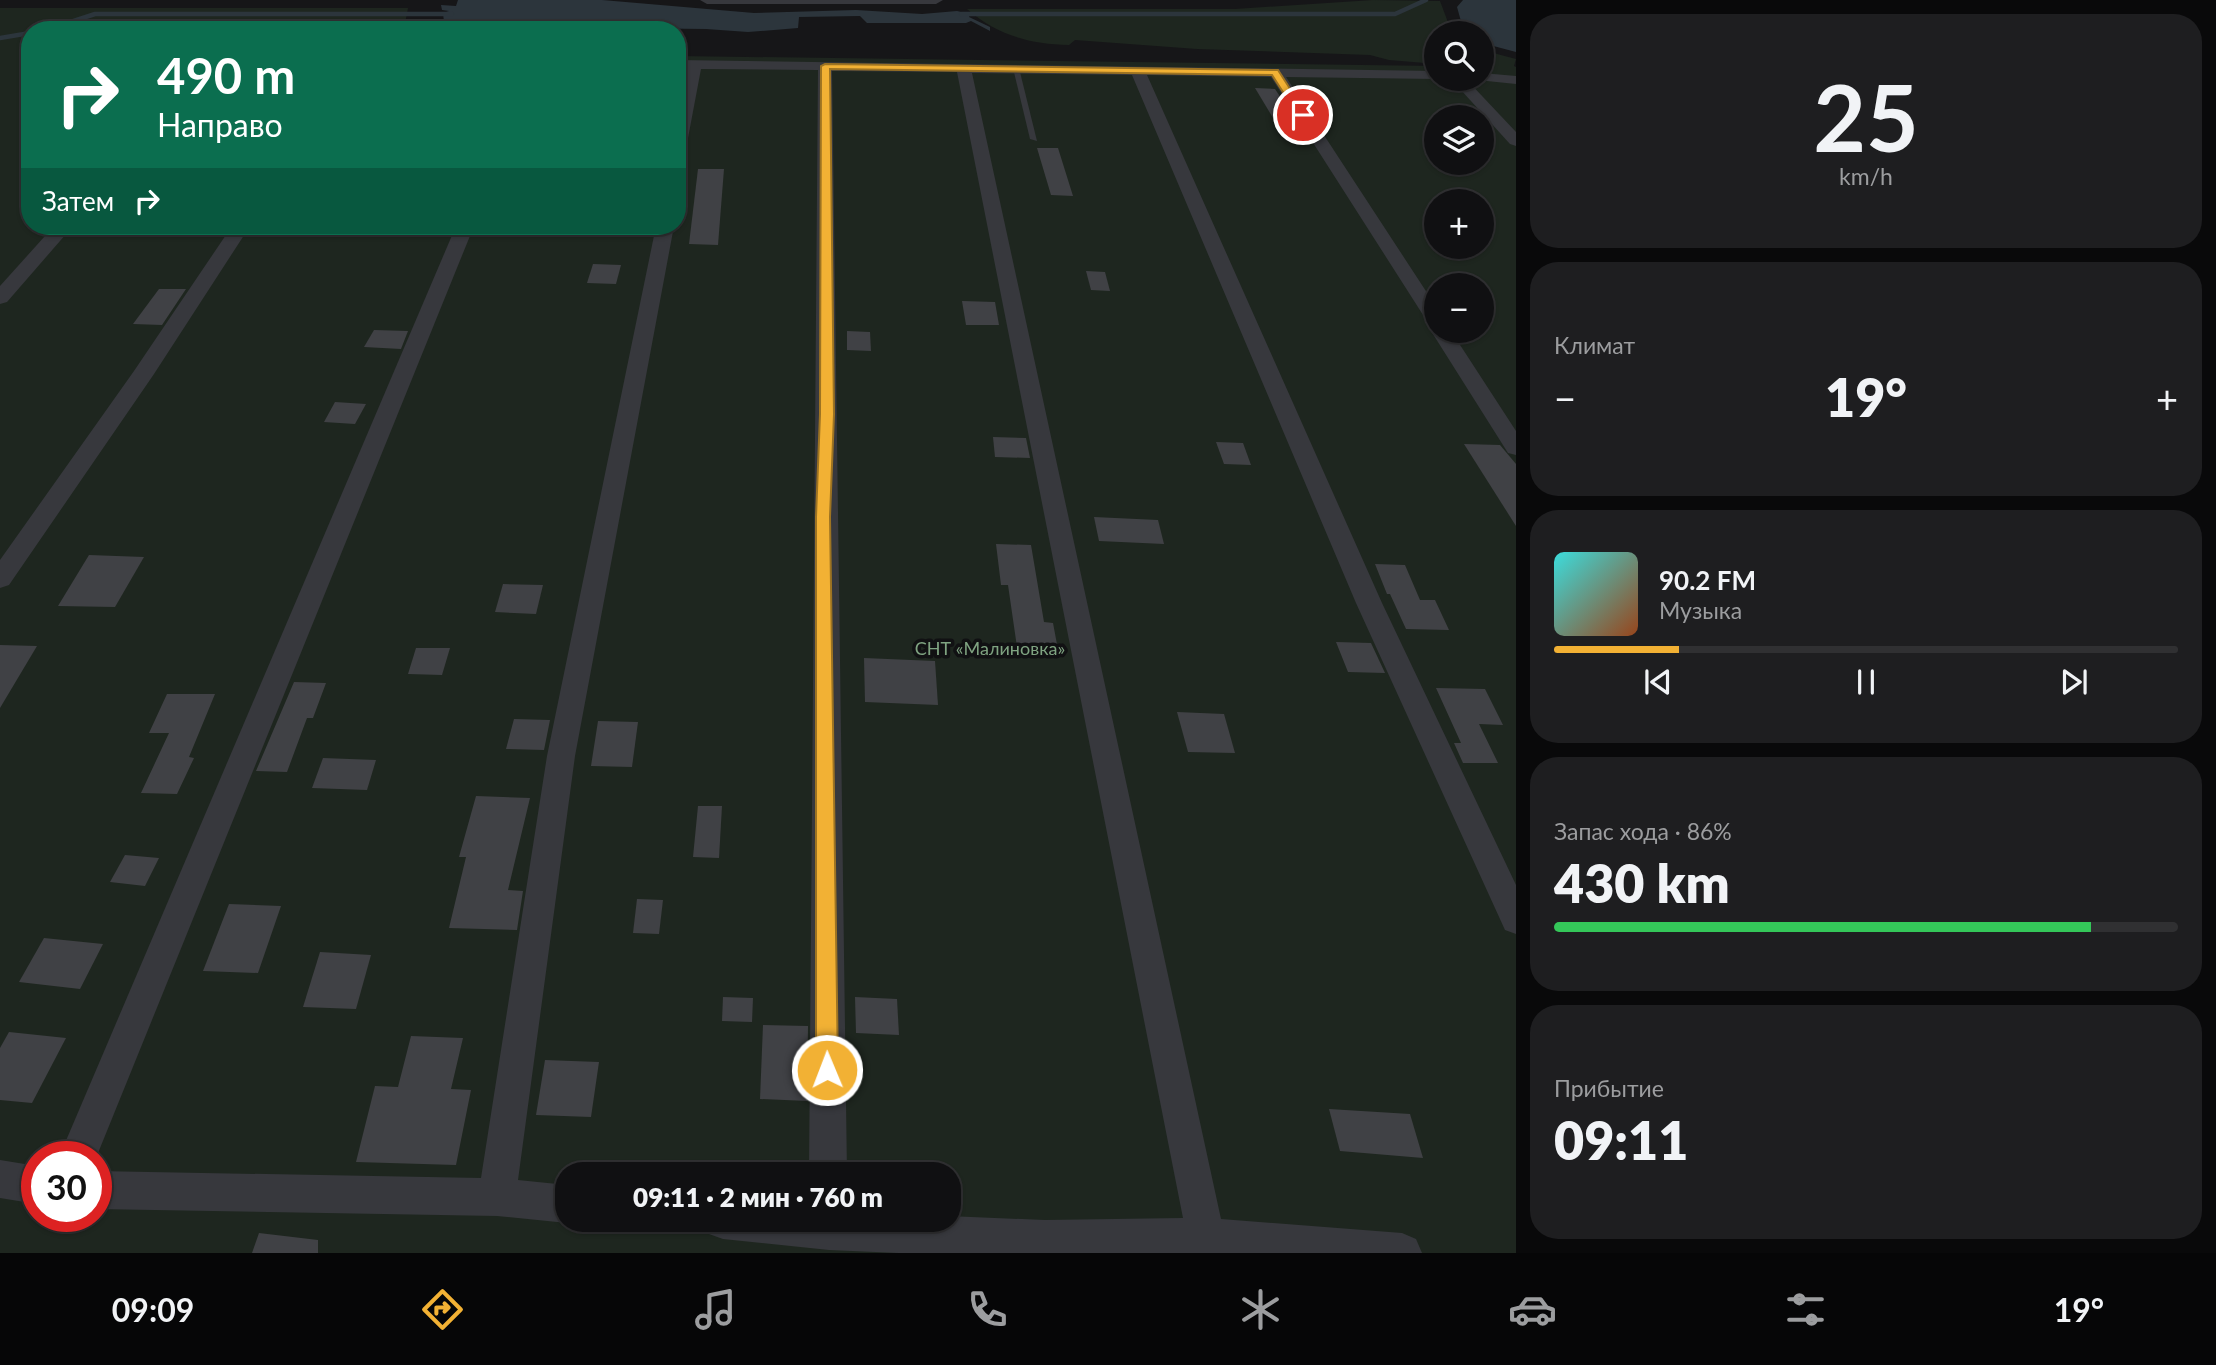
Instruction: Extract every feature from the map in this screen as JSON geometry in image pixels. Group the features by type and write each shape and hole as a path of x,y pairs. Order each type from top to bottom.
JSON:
{"street":[{"path":"707,0 936,0"},
{"path":"686,64 1424,75"},
{"path":"686,109 695,64"},
{"path":"825,66 827,414 823,517 828,1162"},
{"path":"964,67 1206,1237"},
{"path":"1137,70 1339,532 1464,812 1516,919"},
{"path":"1275,72 1424,304"},
{"path":"1494,78 1516,80"},
{"path":"1469,91 1516,141"},
{"path":"0,298 56,235"},
{"path":"0,579 143,374 235,235"},
{"path":"85,1141 461,235"},
{"path":"497,1197 561,756 663,235"},
{"path":"1449,343 1516,448"},
{"path":"0,1180 21,1183"},
{"path":"112,1190 497,1197 555,1203"},
{"path":"937,1232 1045,1239 1206,1237 1402,1253"}],"lane":[{"path":"1016,68 1034,139"}],"green space":[{"path":"1373,0 1440,1 1448,21 1424,21 1424,63 1389,60 1370,55 1197,49 1075,40 1069,45 1040,43 1002,32 967,9 1235,9"},
{"name":"СНТ «Малиновка»","path":"0,8 408,8 406,21 21,21 21,235 686,235 686,56 1424,66 1424,91 1494,91 1494,53 1516,59 1516,1253 0,1253"}],"shaded area":[{"path":"458,0 602,0 754,13 856,10 922,14 957,11 970,14 969,17 990,27 990,31 971,21 867,23 860,16 799,17 798,28 748,32 686,29 686,21 444,21 443,13 449,11 442,10 441,5 456,6"},
{"path":"1463,0 1516,0 1516,52 1494,46 1494,21 1461,21 1457,7"}],"building":[{"path":"1255,88 1275,89 1298,123 1276,123"},
{"path":"1037,148 1058,148 1073,196 1051,195"},
{"path":"698,169 724,169 718,245 689,244"},
{"path":"593,264 621,265 616,284 587,283"},
{"path":"1086,271 1105,272 1110,291 1091,290"},
{"path":"159,289 186,289 162,325 133,324"},
{"path":"962,301 995,302 999,325 966,325"},
{"path":"374,330 408,331 401,349 364,347"},
{"path":"847,331 870,332 871,351 847,350"},
{"path":"335,402 366,404 355,424 324,422"},
{"path":"993,437 1026,438 1030,458 995,457"},
{"path":"1216,442 1243,443 1251,465 1224,464"},
{"path":"1464,444 1500,445 1516,464 1516,526"},
{"path":"1094,517 1158,520 1164,544 1099,541"},
{"path":"996,544 1031,545 1044,622 1053,623 1059,655 1018,654 1008,585 1001,585"},
{"path":"89,555 144,557 115,607 58,606"},
{"path":"1375,564 1405,565 1420,600 1435,600 1449,630 1406,629"},
{"path":"503,584 543,585 536,614 495,612"},
{"path":"1336,642 1371,643 1385,673 1348,672"},
{"path":"0,645 37,646 0,708"},
{"path":"416,648 450,648 442,675 408,674"},
{"path":"864,658 935,661 938,705 865,702"},
{"path":"294,682 326,683 313,718 307,718 287,772 256,771"},
{"path":"1436,688 1485,689 1503,725 1479,724 1498,763 1463,763 1454,743 1461,743"},
{"path":"167,694 215,694 189,757 194,758 177,794 141,793 169,733 149,733"},
{"path":"1177,712 1224,714 1235,753 1188,752"},
{"path":"514,719 550,720 544,750 506,749"},
{"path":"598,721 638,722 632,767 591,766"},
{"path":"323,758 376,760 367,790 312,788"},
{"path":"476,796 530,798 508,890 523,891 517,930 449,928 466,857 459,857"},
{"path":"698,806 722,806 719,858 693,857"},
{"path":"125,855 159,858 145,886 110,882"},
{"path":"637,899 663,900 659,934 633,933"},
{"path":"229,904 281,906 258,973 203,971"},
{"path":"44,938 103,944 80,989 19,982"},
{"path":"320,952 371,955 356,1009 303,1007"},
{"path":"723,997 753,998 752,1022 722,1021"},
{"path":"855,997 897,999 899,1035 856,1033"},
{"path":"763,1025 808,1026 807,1101 760,1099"},
{"path":"9,1032 66,1038 32,1103 0,1100 0,1048"},
{"path":"411,1036 463,1038 451,1089 471,1090 456,1165 356,1162 375,1086 398,1087"},
{"path":"545,1060 599,1062 591,1117 536,1115"},
{"path":"1329,1109 1410,1114 1423,1158 1340,1151"},
{"path":"259,1233 318,1240 318,1253 252,1253"}],"waterway":[{"path":"961,14 1395,14 1426,0"},
{"path":"74,21 95,14 452,14"},
{"path":"0,38 21,34"}],"route":[{"path":"827,1070 823,517 827,414 825,66 1275,72 1303,115"}]}
